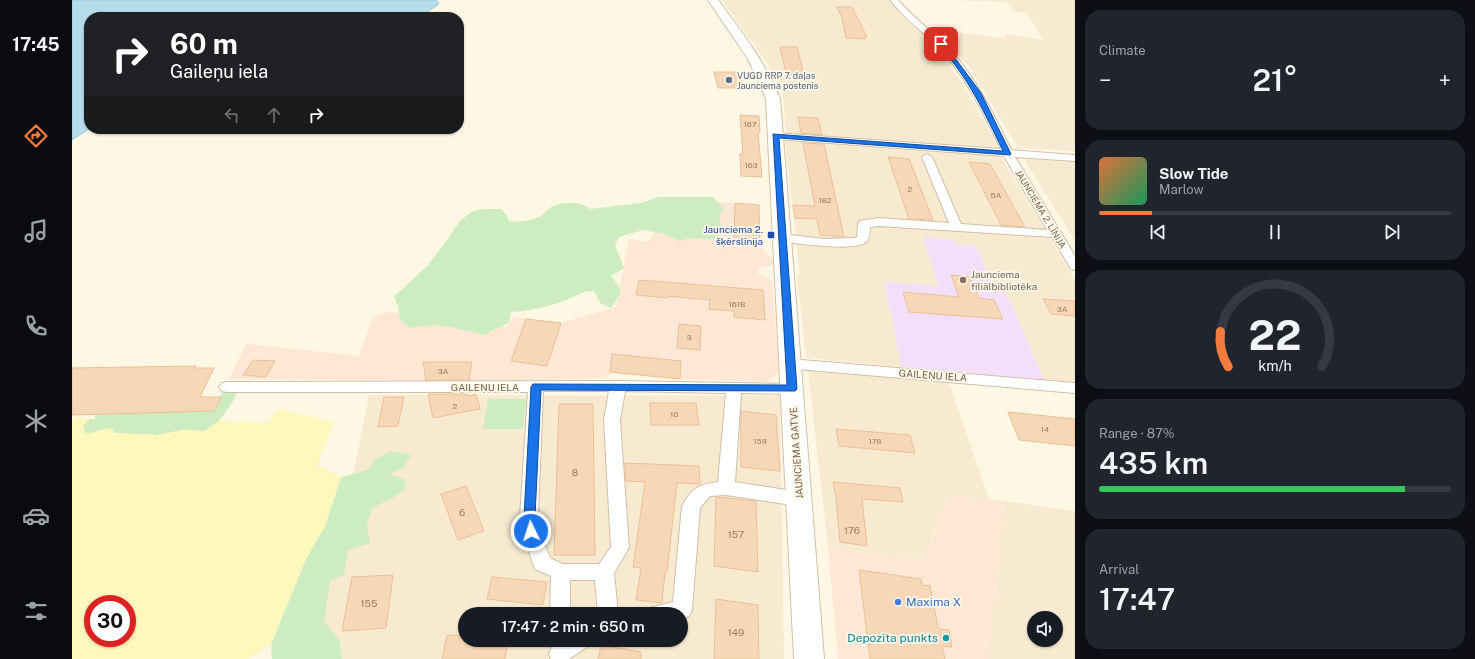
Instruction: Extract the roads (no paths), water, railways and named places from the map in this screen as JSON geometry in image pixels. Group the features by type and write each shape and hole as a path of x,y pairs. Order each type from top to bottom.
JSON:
{"main road":[{"name":"JAUNCIEMA GATVE","path":"713,0 761,67 773,99 809,659"}],"street":[{"name":"JAUNCIEMA 2. LĪNIJA","path":"894,0 905,13 926,30 950,55 978,93 1008,154 1075,266"},
{"path":"775,136 1075,158"},
{"path":"927,157 956,227"},
{"path":"782,238 852,243 863,238 864,224 879,222 1055,234"},
{"name":"GAILEŅU IELA","path":"790,364 1075,388"},
{"path":"607,607 604,572 620,548 612,420 618,386"},
{"name":"GAILEŅU IELA","path":"227,387 618,386 792,389"},
{"path":"536,387 529,517 531,531 542,563 561,572 604,572"},
{"path":"726,488 734,388"},
{"path":"682,607 692,506 705,490 726,488 799,499"},
{"path":"560,607 561,572"}],"water":[{"path":"72,0 436,0 439,4 427,12 84,12 84,132 72,140"}],"place":[{"name":"VUGD RRP 7. daļas Jaunciema postenis","path":"729,80"},
{"name":"Jaunciema 2. šķērslīnija","path":"771,235"},
{"name":"Jaunciema filiālbibliotēka","path":"963,280"},
{"name":"Maxima X","path":"898,602"},
{"name":"Depozīta punkts","path":"946,638"}]}
